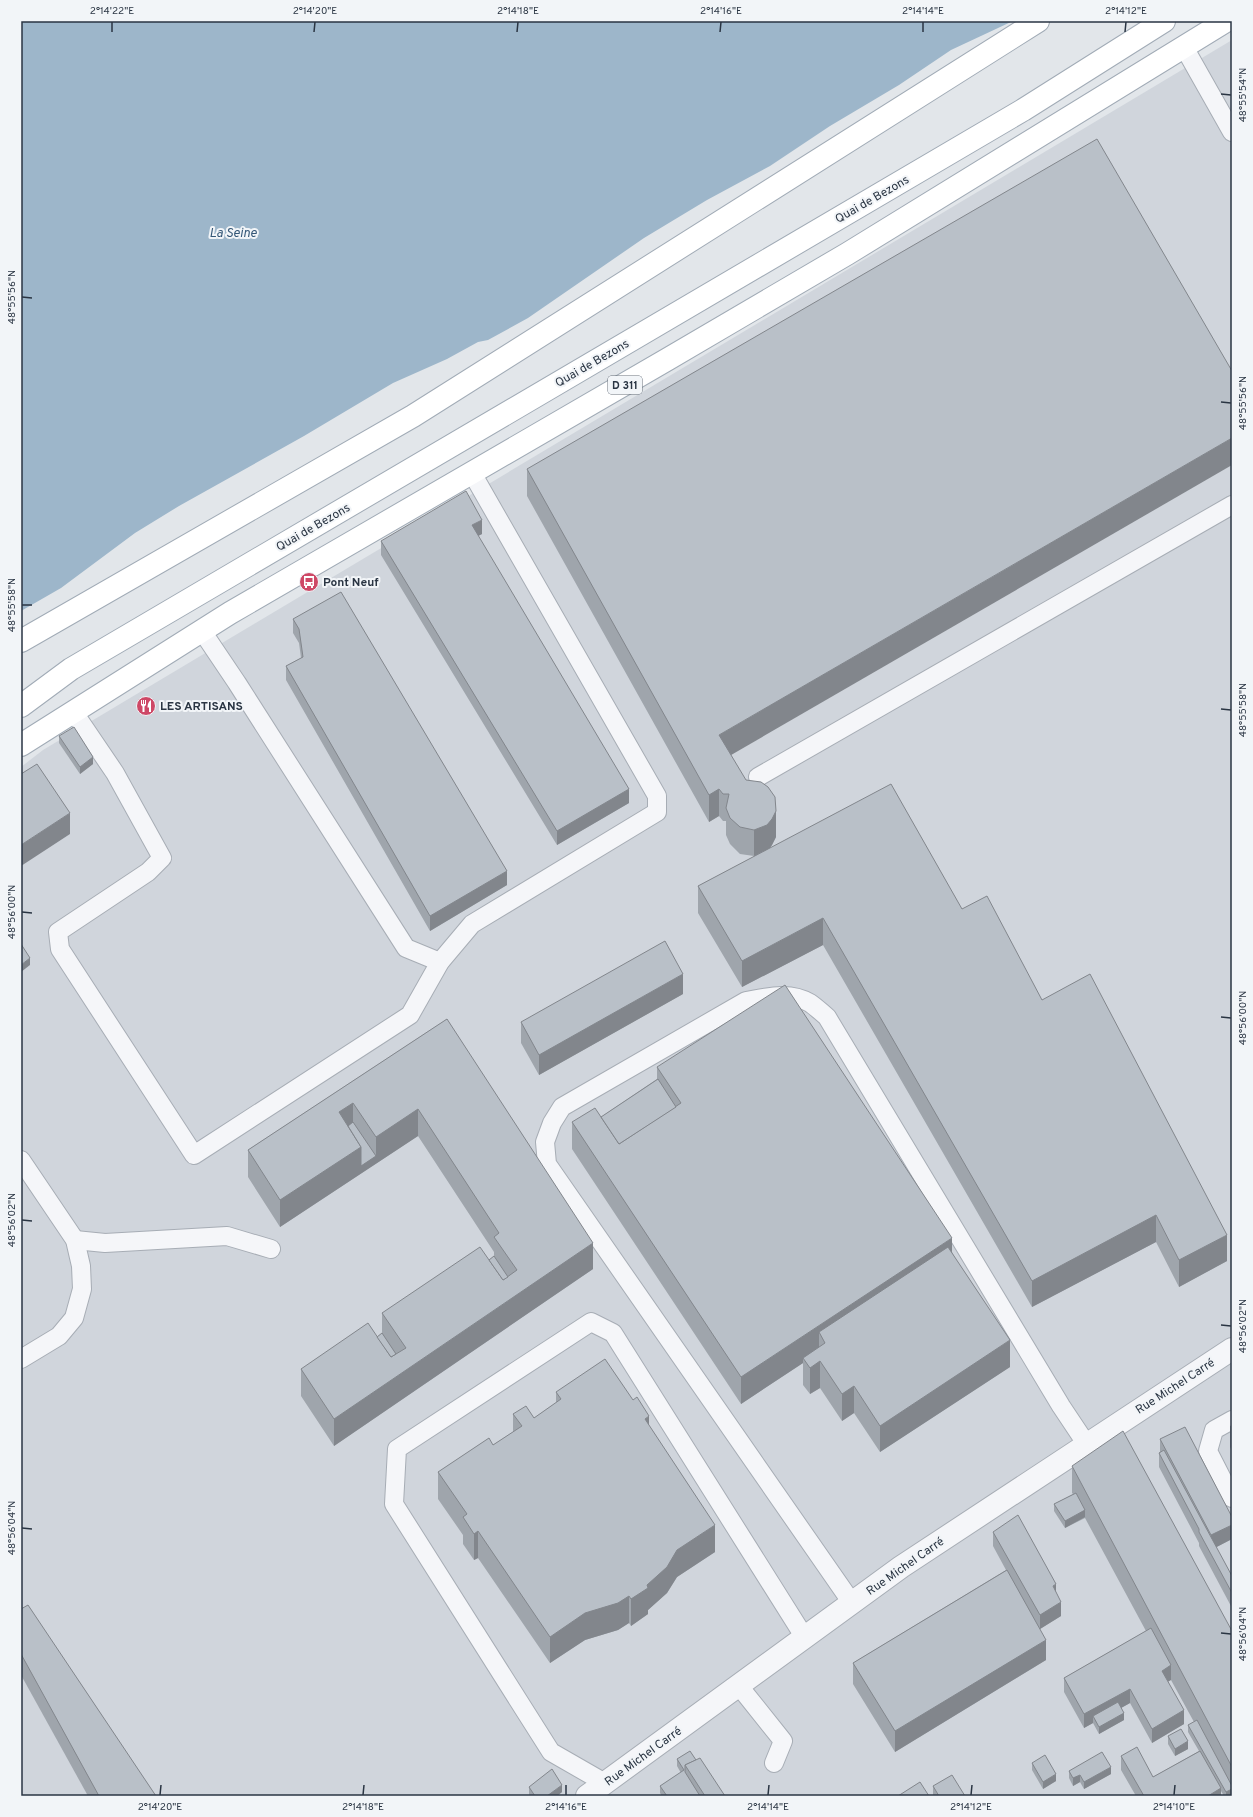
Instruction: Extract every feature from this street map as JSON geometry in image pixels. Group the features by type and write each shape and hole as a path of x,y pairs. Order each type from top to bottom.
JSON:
{"main road":[{"path":"21,641 413,416 1038,21"},
{"name":"Quai de Bezons","path":"21,706 71,669 1017,114 1164,21"},
{"name":"D 311","path":"21,745 202,631 847,254 1226,21"}],"street":[{"name":"Rue Michel Carré","path":"587,1796 901,1567 1232,1349"}],"lane":[{"path":"1184,47 1232,132"},
{"path":"73,711 116,773 162,858 148,872 58,932 60,949 194,1155 410,1015 440,962 472,924 657,812 657,796 472,473"},
{"path":"758,777 1232,505"},
{"path":"202,631 237,683 406,948 440,962"},
{"path":"852,1603 547,1164 545,1142 552,1123 562,1107 746,1001 773,996 792,996 811,1003 827,1017 1061,1406 1087,1444"},
{"path":"21,1160 75,1240 81,1266 82,1289 74,1318 58,1336 21,1359"},
{"path":"75,1240 105,1243 227,1236 270,1249"},
{"path":"605,1783 551,1752 394,1504 397,1449 591,1322 613,1333 805,1638"},
{"path":"1232,1420 1214,1430 1208,1451 1232,1498"},
{"path":"739,1686 782,1741 774,1763"}],"shaded area":[{"path":"1232,40 1232,1796 21,1796 21,767 43,750"}],"water":[{"name":"La Seine","path":"21,21 1013,21 951,50 899,85 830,126 770,166 707,200 644,238 528,318 488,340 478,342 447,359 393,383 304,436 179,506 135,533 61,588 21,611"}],"building":[{"path":"1097,139 1232,371 1232,438 719,735 746,780 761,782 768,787 775,797 776,811 767,825 754,830 740,827 730,818 726,808 729,794 723,794 719,789 709,795 527,469"},
{"path":"466,491 482,520 472,525 629,789 557,831 381,541"},
{"path":"341,592 507,871 430,916 286,666 303,657 299,629 293,619"},
{"path":"74,727 93,757 80,767 59,736"},
{"path":"37,764 70,813 21,845 21,774"},
{"path":"891,784 962,909 987,896 1042,1000 1090,974 1227,1235 1179,1260 1156,1215 1032,1281 823,918 742,961 698,886"},
{"path":"665,941 683,974 539,1055 521,1022"},
{"path":"21,944 30,958 21,965"},
{"path":"785,985 952,1238 741,1377 572,1122 595,1108 619,1144 681,1103 657,1067"},
{"path":"447,1019 593,1243 334,1419 301,1369 368,1323 391,1357 406,1348 382,1313 480,1247 503,1280 517,1270 494,1237 499,1233 418,1109 376,1137 353,1103 339,1112 361,1147 280,1200 248,1150"},
{"path":"658,1079 676,1107 619,1144 601,1117"},
{"path":"353,1122 376,1156 361,1166 361,1147 348,1126"},
{"path":"948,1247 1010,1340 880,1426 854,1386 842,1394 820,1361 810,1368 803,1358 825,1343 819,1332"},
{"path":"494,1256 508,1277 503,1280 489,1260"},
{"path":"382,1333 396,1354 391,1357 377,1337"},
{"path":"605,1359 633,1400 637,1397 649,1416 645,1419 715,1525 677,1550 667,1567 647,1585 648,1588 631,1599 629,1596 618,1603 585,1613 550,1637 478,1531 474,1534 463,1517 467,1514 438,1472 489,1438 493,1445 522,1426 513,1414 526,1406 534,1418 561,1399 556,1392"},
{"path":"1185,1427 1232,1517 1232,1525 1211,1535 1160,1439"},
{"path":"1123,1431 1232,1631 1232,1767 1072,1466"},
{"path":"1164,1450 1232,1576 1232,1593 1159,1453"},
{"path":"1076,1493 1085,1510 1065,1521 1054,1504"},
{"path":"1018,1515 1056,1584 1053,1586 1061,1602 1040,1615 993,1532"},
{"path":"1007,1570 1046,1640 895,1731 853,1663"},
{"path":"28,1605 156,1796 99,1796 21,1654 21,1609"},
{"path":"1151,1628 1171,1665 1162,1671 1184,1710 1152,1729 1130,1689 1084,1714 1064,1678"},
{"path":"1118,1702 1124,1713 1099,1727 1093,1716"},
{"path":"1197,1720 1232,1786 1232,1789 1226,1792 1188,1725"},
{"path":"1181,1729 1188,1741 1175,1749 1168,1736"},
{"path":"1137,1747 1153,1777 1200,1751 1221,1788 1208,1796 1144,1796 1121,1756"},
{"path":"690,1751 696,1760 685,1765 685,1772 700,1796 667,1796 660,1786 684,1770 677,1759"},
{"path":"1102,1752 1111,1767 1084,1782 1080,1775 1073,1778 1069,1771"},
{"path":"1045,1755 1056,1774 1043,1782 1032,1763"},
{"path":"700,1758 725,1796 705,1796 685,1765"},
{"path":"552,1769 562,1785 547,1796 535,1796 529,1787"},
{"path":"952,1775 965,1796 939,1796 933,1786"},
{"path":"920,1782 929,1796 898,1796"}],"place":[{"name":"Pont Neuf","path":"309,582"},
{"name":"LES ARTISANS","path":"146,706"}]}
